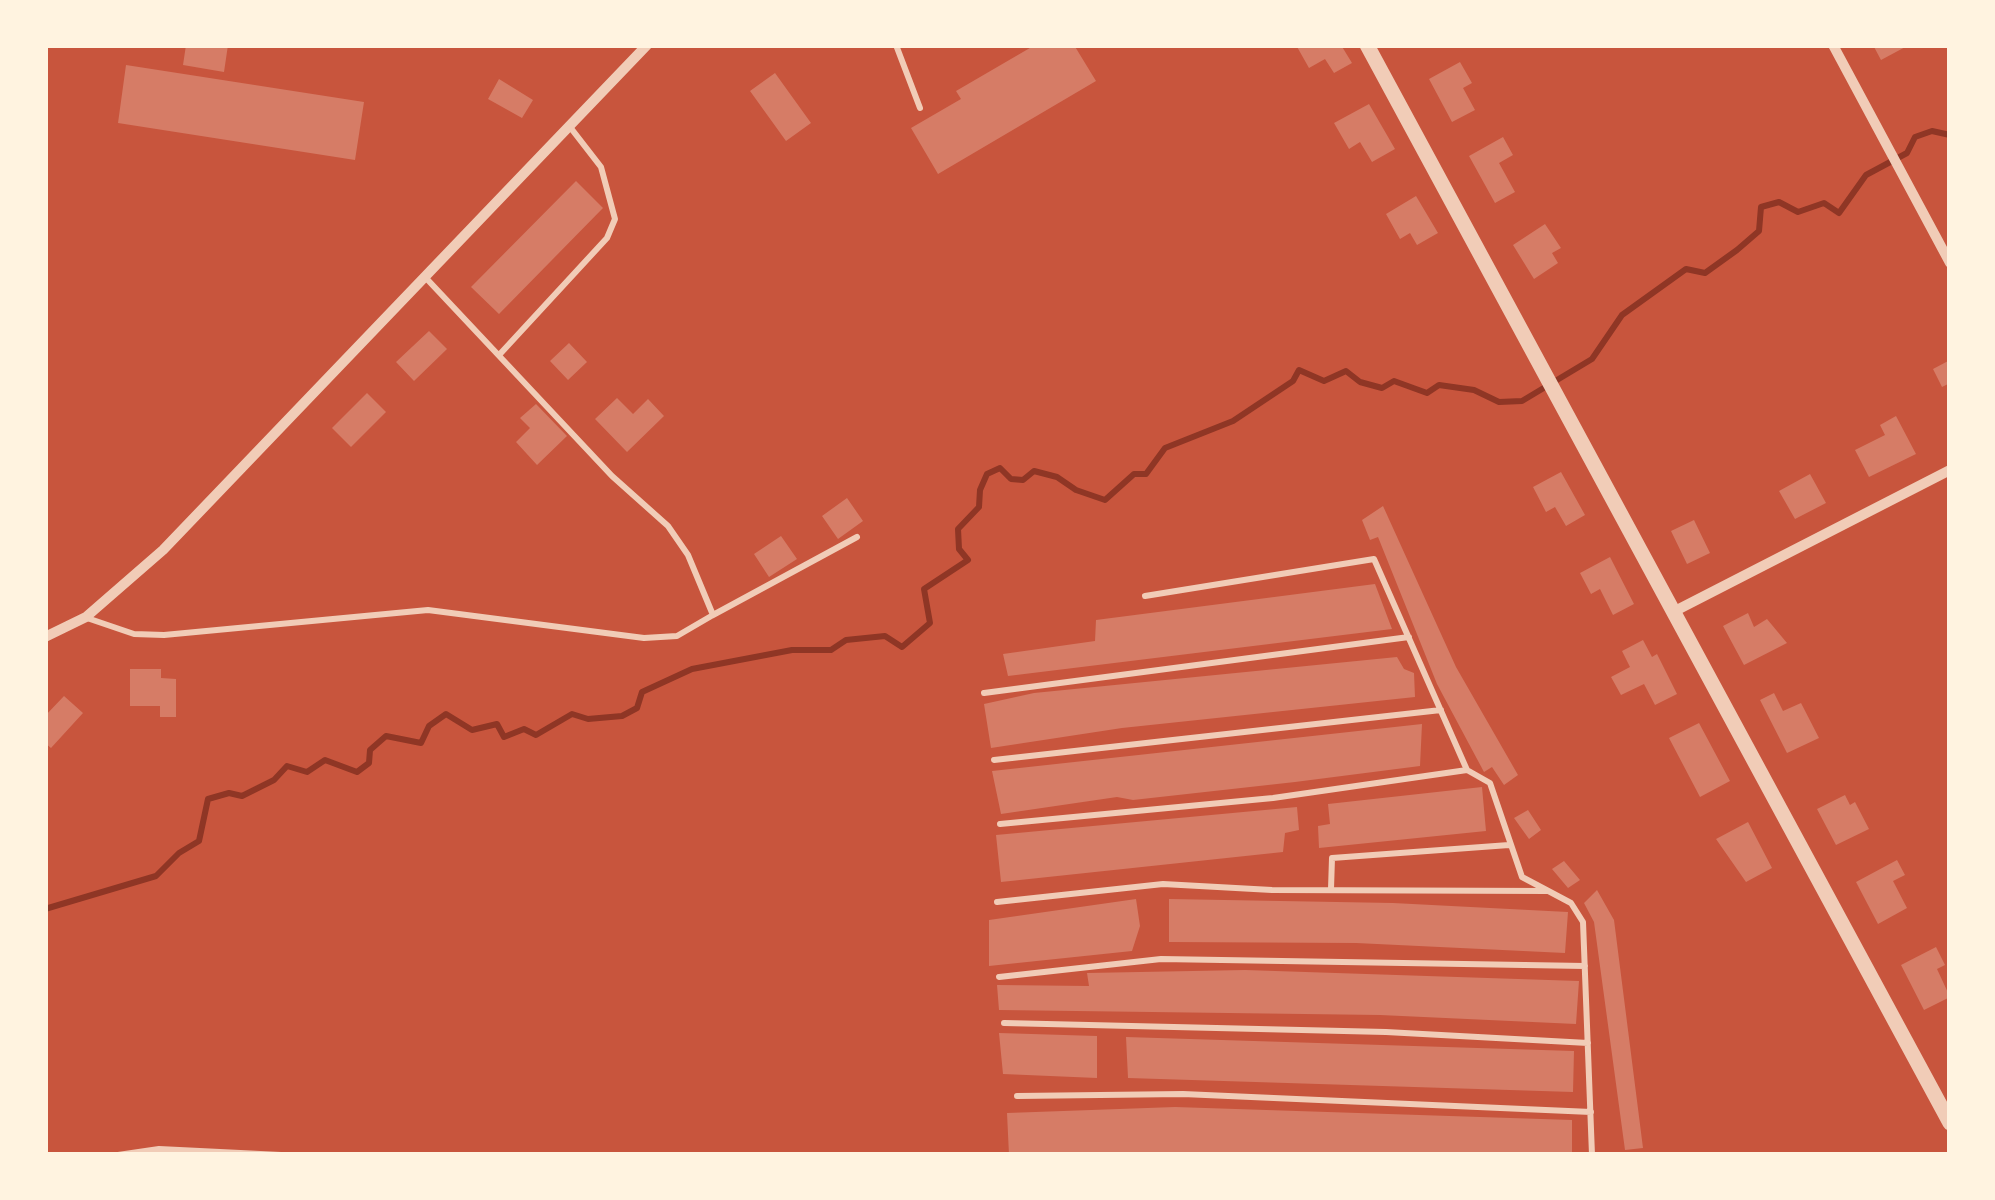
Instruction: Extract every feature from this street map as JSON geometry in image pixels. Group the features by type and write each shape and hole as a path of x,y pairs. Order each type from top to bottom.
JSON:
{"street":[{"path":"45,637 86,617 163,550 647,45"},
{"path":"1367,45 1950,1123"},
{"path":"1832,45 1950,263"},
{"path":"1673,612 1950,470"}],"lane":[{"path":"896,45 920,108"},
{"path":"500,354 607,238 615,219 601,167 570,126"},
{"path":"426,276 612,476 668,526 688,555 713,615"},
{"path":"86,617 134,634 164,635 428,610 644,638 678,636 858,537"},
{"path":"1145,596 1374,558 1467,770 1490,783 1522,877 1571,903 1583,922 1592,1155"},
{"path":"984,693 1409,637"},
{"path":"994,760 1441,710"},
{"path":"1000,824 1272,798 1467,770"},
{"path":"1332,889 1332,858 1510,844"},
{"path":"997,902 1163,884 1550,891"},
{"path":"999,977 1161,959 1585,966"},
{"path":"1004,1023 1386,1032 1588,1043"},
{"path":"1017,1096 1183,1094 1591,1112"},
{"path":"118,1155 159,1149 280,1155"}],"building":[{"path":"186,45 228,45 224,72 183,65"},
{"path":"1035,45 1074,45 1096,81 938,174 911,128 961,99 956,91"},
{"path":"1296,45 1341,45 1352,63 1334,73 1325,59 1309,68"},
{"path":"1873,45 1909,45 1881,60"},
{"path":"1460,62 1472,83 1463,88 1475,110 1452,122 1429,79"},
{"path":"126,65 364,102 355,160 118,123"},
{"path":"775,73 811,123 786,141 750,91"},
{"path":"499,79 533,100 522,118 488,99"},
{"path":"1369,104 1395,149 1372,162 1360,142 1349,149 1334,123"},
{"path":"1503,137 1513,155 1499,163 1515,192 1495,203 1469,156"},
{"path":"576,181 603,208 499,314 471,287"},
{"path":"1416,196 1438,233 1417,245 1410,233 1400,239 1386,214"},
{"path":"1545,224 1561,248 1552,253 1558,263 1534,279 1513,245"},
{"path":"429,331 447,349 414,381 396,362"},
{"path":"569,343 587,362 568,380 550,361"},
{"path":"1950,360 1950,383 1942,387 1933,369"},
{"path":"367,393 386,412 351,447 332,428"},
{"path":"617,398 633,414 648,399 664,416 627,452 595,419"},
{"path":"536,404 567,436 537,465 516,442 530,428 520,418"},
{"path":"1896,416 1916,454 1869,477 1855,450 1885,435 1880,425"},
{"path":"1561,472 1585,515 1566,526 1555,507 1546,512 1533,487"},
{"path":"1810,474 1826,503 1795,519 1779,491"},
{"path":"847,498 863,521 838,539 822,516"},
{"path":"1383,506 1456,667 1518,775 1504,785 1492,767 1484,772 1437,684 1378,537 1370,540 1362,520"},
{"path":"1694,520 1710,553 1687,564 1671,531"},
{"path":"781,536 797,559 769,577 754,554"},
{"path":"1610,557 1634,604 1613,615 1600,589 1591,594 1580,573"},
{"path":"1375,584 1392,629 1008,676 1003,654 1095,641 1096,620"},
{"path":"1748,613 1754,627 1767,619 1787,643 1744,665 1723,626"},
{"path":"1643,640 1652,657 1657,654 1677,694 1655,705 1644,684 1621,695 1611,677 1630,667 1622,651"},
{"path":"1397,657 1404,669 1414,673 1415,697 1122,728 991,748 984,704 1034,693"},
{"path":"130,669 161,669 161,678 176,679 176,717 160,717 160,706 130,706"},
{"path":"1774,693 1783,711 1801,703 1819,738 1787,753 1760,700"},
{"path":"64,696 83,713 51,748 45,743 45,716"},
{"path":"1699,723 1730,781 1700,797 1669,738"},
{"path":"1422,724 1420,766 1133,800 1117,797 1001,814 992,771"},
{"path":"1482,787 1486,831 1319,848 1318,826 1330,824 1328,804"},
{"path":"1845,795 1850,805 1855,802 1869,829 1836,845 1817,809"},
{"path":"1297,807 1299,830 1285,833 1283,852 1001,882 996,835"},
{"path":"1528,810 1541,830 1529,839 1514,818"},
{"path":"1748,822 1772,868 1746,882 1716,839"},
{"path":"1897,860 1905,875 1893,881 1907,908 1878,924 1856,882"},
{"path":"1564,861 1580,880 1568,888 1552,869"},
{"path":"1597,890 1614,920 1643,1148 1625,1150 1594,922 1584,903"},
{"path":"1136,899 1140,926 1132,951 989,966 989,920"},
{"path":"1169,899 1393,903 1568,912 1565,953 1356,943 1169,942"},
{"path":"1936,947 1945,965 1937,969 1950,997 1924,1010 1901,965"},
{"path":"1245,970 1579,981 1576,1024 1380,1015 999,1010 997,985 1089,986 1087,973"},
{"path":"999,1033 1097,1036 1097,1078 1003,1074"},
{"path":"1126,1037 1574,1051 1573,1092 1128,1078"},
{"path":"1175,1107 1572,1120 1572,1155 1009,1155 1007,1113"}],"waterway":[{"path":"45,909 156,876 179,853 199,841 208,799 229,793 242,796 274,780 287,766 307,772 325,760 357,772 369,763 370,750 386,736 421,743 429,726 446,714 472,730 497,724 504,737 524,729 536,735 572,714 588,719 622,716 637,708 642,692 692,669 792,650 831,650 846,640 885,636 902,647 930,623 924,589 968,560 959,549 958,529 979,507 980,490 987,474 1000,468 1011,479 1023,480 1034,471 1057,477 1076,490 1105,500 1134,474 1146,474 1165,448 1233,421 1293,381 1299,370 1324,381 1346,371 1360,382 1382,388 1394,381 1427,393 1439,385 1474,390 1499,402 1522,401 1592,359 1622,315 1686,269 1705,273 1737,250 1759,231 1761,207 1779,202 1798,212 1824,203 1839,213 1866,175 1907,153 1915,137 1932,131 1950,135"}]}
